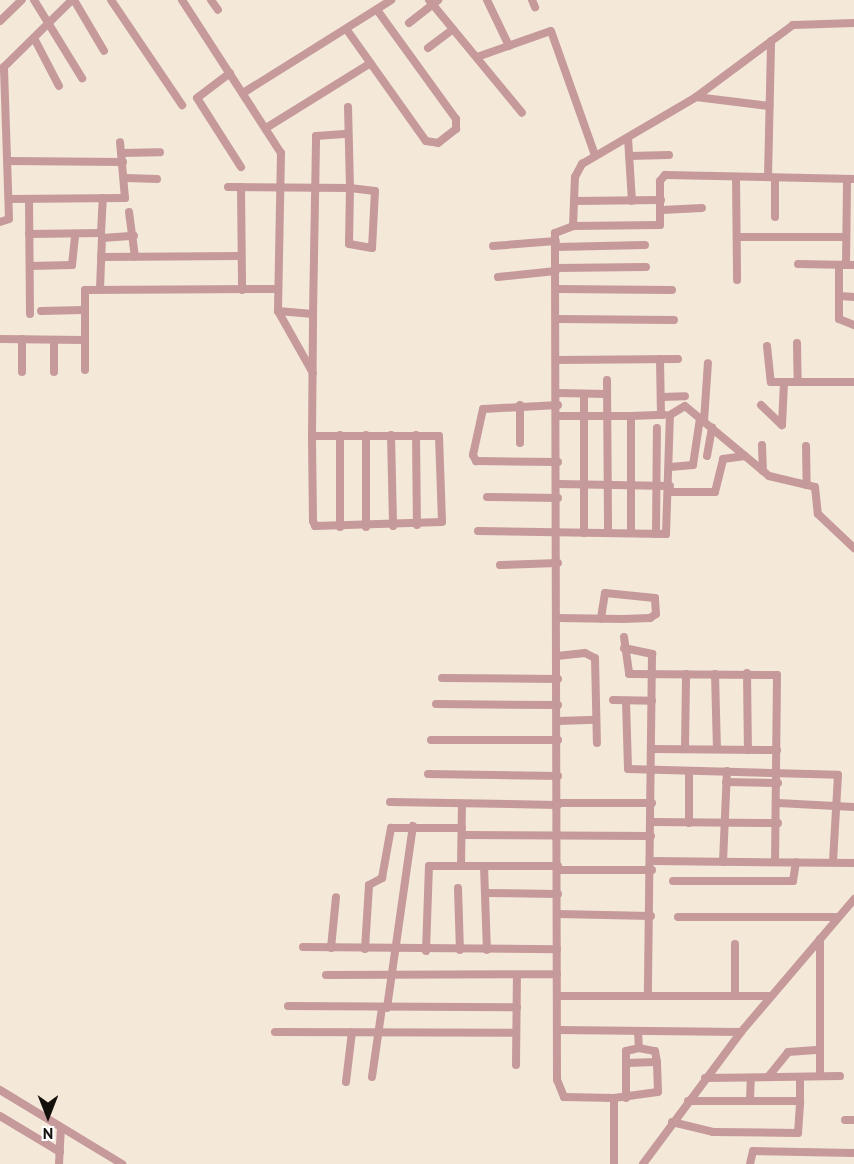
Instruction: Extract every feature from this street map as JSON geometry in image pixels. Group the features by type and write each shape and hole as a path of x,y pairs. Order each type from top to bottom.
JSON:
{"street":[{"path":"0,21 22,0"},
{"path":"34,0 50,21 82,78"},
{"path":"0,222 9,219 2,69 73,0 104,51"},
{"path":"111,0 182,105"},
{"path":"182,0 281,153 278,311 313,373"},
{"path":"211,0 218,10"},
{"path":"243,93 347,30 391,0"},
{"path":"487,0 509,46"},
{"path":"409,23 434,2 453,29 522,113"},
{"path":"347,30 428,143 456,129 456,119 377,10"},
{"path":"573,226 578,168 594,155 628,138 696,97 771,41 801,23 854,23"},
{"path":"428,48 453,29"},
{"path":"477,57 551,31 594,155"},
{"path":"34,38 59,86"},
{"path":"771,41 769,106 771,178 775,217"},
{"path":"266,128 371,63"},
{"path":"230,73 197,98 241,167"},
{"path":"696,97 769,106"},
{"path":"228,187 350,188 377,194 372,248 350,247 350,188 348,107"},
{"path":"312,436 416,435 442,440 444,514 440,524 319,528 313,521 312,436 316,134 348,134"},
{"path":"628,138 632,201"},
{"path":"9,199 127,197 120,142"},
{"path":"6,159 122,158 160,152"},
{"path":"629,156 669,154"},
{"path":"626,1098 627,1049 639,1048 655,1051 657,1094 626,1098 614,1098 561,1094 557,996 557,229 573,226 660,225 662,176 850,179 846,265 840,296 839,319 854,325"},
{"path":"736,177 737,279"},
{"path":"126,178 157,178"},
{"path":"241,187 242,290"},
{"path":"29,234 75,235 102,232 103,198"},
{"path":"29,200 30,314"},
{"path":"574,201 632,201 702,208"},
{"path":"129,212 135,257"},
{"path":"30,266 72,265 75,235"},
{"path":"100,289 103,237 134,236"},
{"path":"737,237 846,237"},
{"path":"493,246 645,245"},
{"path":"101,256 241,256"},
{"path":"798,264 846,265"},
{"path":"498,277 556,269 646,267"},
{"path":"85,370 84,290 278,289"},
{"path":"556,289 672,290"},
{"path":"840,296 854,297"},
{"path":"41,311 83,310"},
{"path":"278,311 313,314"},
{"path":"557,319 674,320"},
{"path":"0,339 84,340"},
{"path":"22,339 22,372"},
{"path":"54,339 54,372"},
{"path":"797,344 798,382"},
{"path":"768,346 769,381 784,383 854,382"},
{"path":"478,531 656,534 669,530 670,467 661,397 660,359"},
{"path":"557,360 678,359"},
{"path":"707,456 708,363"},
{"path":"607,381 608,533"},
{"path":"761,405 782,424 784,383"},
{"path":"558,393 607,394"},
{"path":"584,394 584,533"},
{"path":"661,397 685,396"},
{"path":"558,405 520,405 482,410 474,459 558,462"},
{"path":"520,405 520,443"},
{"path":"558,416 665,415 686,406 763,471 816,488 818,514 854,548"},
{"path":"631,416 631,533"},
{"path":"670,467 693,465 706,422"},
{"path":"656,534 657,428"},
{"path":"340,435 340,527"},
{"path":"366,435 366,527"},
{"path":"391,435 393,526"},
{"path":"416,435 417,525"},
{"path":"762,445 763,471"},
{"path":"806,446 807,485"},
{"path":"558,484 656,486 715,492 723,459 745,456"},
{"path":"487,497 558,498"},
{"path":"500,565 558,563"},
{"path":"557,618 601,619 653,617 655,598 605,593 601,619"},
{"path":"624,637 627,673 777,675 778,803 775,862"},
{"path":"624,648 650,650 652,674 652,866 648,996"},
{"path":"557,656 593,655 597,744"},
{"path":"747,673 747,750"},
{"path":"685,749 686,674"},
{"path":"715,674 717,749"},
{"path":"442,678 558,679"},
{"path":"613,700 652,701"},
{"path":"626,701 626,768 652,771 836,773 838,807 833,862"},
{"path":"436,704 558,705"},
{"path":"558,721 596,720"},
{"path":"431,740 558,740"},
{"path":"652,749 777,750"},
{"path":"688,771 689,823"},
{"path":"723,862 728,771"},
{"path":"428,774 558,776"},
{"path":"726,782 778,783"},
{"path":"390,802 652,803"},
{"path":"778,803 854,807"},
{"path":"461,866 462,804"},
{"path":"652,822 777,823"},
{"path":"365,949 370,882 382,876 391,828 412,826 462,831 651,836"},
{"path":"372,1077 378,1032 385,1008 388,975 412,826"},
{"path":"426,951 428,867 558,868 723,862 854,863"},
{"path":"673,880 793,881 796,862"},
{"path":"484,866 487,950"},
{"path":"459,888 460,950"},
{"path":"485,893 558,894"},
{"path":"331,948 336,897"},
{"path":"643,1164 741,1032 854,899"},
{"path":"558,914 651,916"},
{"path":"678,917 837,917"},
{"path":"820,939 820,1076"},
{"path":"735,945 735,996"},
{"path":"303,947 426,951 557,949"},
{"path":"326,975 557,974"},
{"path":"516,1065 517,975"},
{"path":"557,996 770,996"},
{"path":"288,1006 517,1008"},
{"path":"558,1030 741,1032"},
{"path":"638,1030 639,1048"},
{"path":"275,1032 516,1033"},
{"path":"346,1082 352,1032"},
{"path":"768,1077 788,1052 820,1050"},
{"path":"626,1063 657,1062"},
{"path":"705,1078 840,1076"},
{"path":"672,1122 706,1131 798,1133 800,1077"},
{"path":"750,1101 751,1078"},
{"path":"0,1090 122,1164"},
{"path":"614,1098 615,1164"},
{"path":"688,1101 800,1101"},
{"path":"0,1116 60,1152"},
{"path":"60,1163 61,1128"},
{"path":"750,1164 753,1151 852,1153 850,1164"}]}
